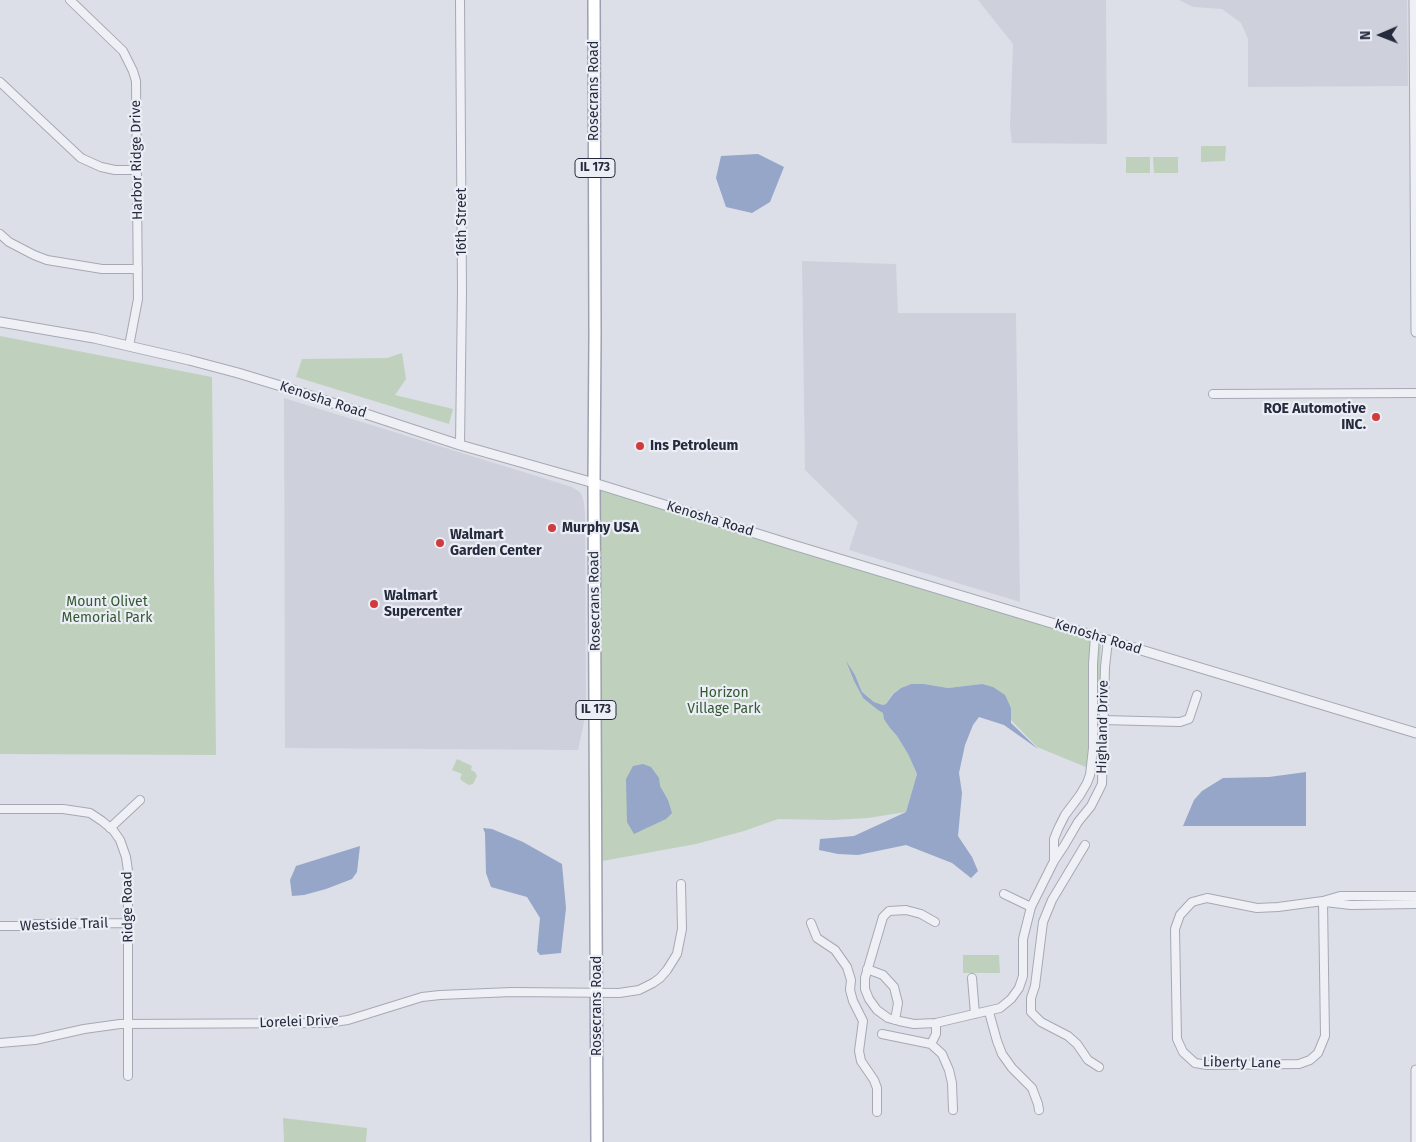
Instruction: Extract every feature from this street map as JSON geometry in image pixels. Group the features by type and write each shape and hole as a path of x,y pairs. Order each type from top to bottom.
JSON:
{"main road":[{"name":"Rosecrans Road","path":"594,0 597,1142"}],"street":[{"name":"Harbor Ridge Drive","path":"70,0 123,51 136,81 138,299 129,346"},
{"name":"16th Street","path":"460,0 462,291 460,445"},
{"path":"1414,0 1416,332"},
{"path":"0,82 81,158 101,167 116,170 137,170"},
{"path":"0,234 9,242 47,260 102,269 138,269"},
{"name":"Kenosha Road","path":"0,322 94,338 189,360 261,380 460,445 594,483 1416,734"},
{"path":"1213,394 1416,393"},
{"name":"Highland Drive","path":"1054,861 1054,839 1058,829 1088,783 1090,775 1093,748 1095,636"},
{"name":"Highland Drive","path":"869,999 888,1018 914,1024 936,1023 1000,1008 1011,999 1019,988 1023,976 1023,939 1031,907 1054,861 1078,822 1092,806 1102,784 1104,668 1108,640"},
{"path":"1103,720 1180,722 1189,719 1197,695"},
{"path":"110,828 140,800"},
{"name":"Ridge Road","path":"0,809 76,810 90,814 110,828 120,840 126,857 128,871 128,1076"},
{"path":"1085,845 1052,900 1043,922 1035,986 1031,998 1031,1012 1041,1022 1068,1036 1077,1044 1088,1060 1099,1067"},
{"name":"Lorelei Drive","path":"0,1042 35,1040 103,1025 326,1023 348,1020 422,997 440,994 512,992 619,993 639,990 653,983 668,970 677,954 681,938 681,884"},
{"path":"1004,894 1031,907"},
{"name":"Liberty Lane","path":"1323,901 1325,1036 1318,1053 1310,1060 1299,1064 1207,1065 1194,1063 1183,1052 1177,1039 1175,928 1180,915 1192,902 1207,898 1257,908 1323,901 1340,896 1416,896"},
{"name":"Liberty Lane","path":"1323,901 1351,904 1416,904"},
{"path":"855,1005 869,999 865,978 883,917 889,911 906,910 921,914 935,922"},
{"name":"Westside Trail","path":"0,926 128,923"},
{"path":"811,923 817,938 835,950 847,968 851,980 850,990 853,1001 863,1022 859,1051 861,1061 877,1088 877,1112"},
{"path":"1022,954 1039,954"},
{"path":"867,969 883,975 894,987 898,1003 895,1020"},
{"path":"972,978 975,1014"},
{"path":"989,1012 1002,1054 1012,1068 1032,1088 1039,1110"},
{"path":"931,1044 936,1034 936,1023"},
{"path":"882,1034 931,1044 942,1054 950,1070 953,1110"},
{"path":"1416,1070 1416,1142"}],"shaded area":[{"path":"978,0 1106,0 1107,144 1012,143 1010,125 1013,44"},
{"path":"1179,0 1407,0 1408,86 1248,87 1248,39 1241,23 1222,9 1193,7"},
{"path":"802,261 896,264 898,313 1016,313 1020,602 849,550 858,522 805,470"},
{"path":"284,398 572,487 581,493 585,515 586,713 578,750 285,748"}],"green space":[{"path":"1201,146 1226,146 1225,161 1201,162"},
{"path":"1126,157 1150,157 1150,173 1126,173"},
{"path":"1153,157 1178,157 1178,173 1154,173"},
{"name":"Mount Olivet Memorial Park","path":"0,336 212,377 216,755 0,754"},
{"path":"402,353 406,379 395,395 453,409 449,424 296,377 302,359 387,358"},
{"name":"Horizon Village Park","path":"594,483 1101,638 1098,772 1037,747 1011,720 1011,707 982,684 948,688 911,684 892,694 886,704 883,705 874,702 862,692 855,675 847,664 863,698 884,713 890,728 908,754 917,774 906,812 868,818 833,820 778,819 744,831 696,844 597,862"},
{"path":"457,759 472,766 471,770 477,776 473,784 469,785 462,781 460,778 462,774 452,770"},
{"path":"963,955 999,955 1000,973 963,973"},
{"path":"283,1118 367,1128 366,1142 284,1142"}],"water":[{"path":"758,154 784,167 770,202 752,213 726,207 716,178 721,156"},
{"path":"846,661 855,675 862,692 874,702 883,705 901,688 911,684 948,688 982,684 993,687 1005,695 1011,708 1011,723 1038,749 1004,725 979,717 973,725 965,745 959,773 962,793 958,836 972,857 978,871 971,878 952,863 906,845 858,855 838,854 819,850 820,839 854,836 906,812 917,774 908,754 884,719 883,713 863,698"},
{"path":"643,764 651,767 659,778 660,786 668,800 672,813 666,819 634,834 627,822 626,779 633,766"},
{"path":"1306,772 1306,826 1183,826 1194,800 1202,791 1223,778 1269,777"},
{"path":"483,828 492,829 523,842 562,864 566,908 561,953 540,955 537,951 540,918 527,897 491,887 486,873 485,833"},
{"path":"360,846 357,872 352,879 326,889 292,896 290,880 296,866"}],"place":[{"name":"ROE Automotive INC.","path":"1376,417"},
{"name":"Ins Petroleum","path":"640,446"},
{"name":"Murphy USA","path":"552,528"},
{"name":"Walmart Garden Center","path":"440,543"},
{"name":"Walmart Supercenter","path":"374,604"}]}
